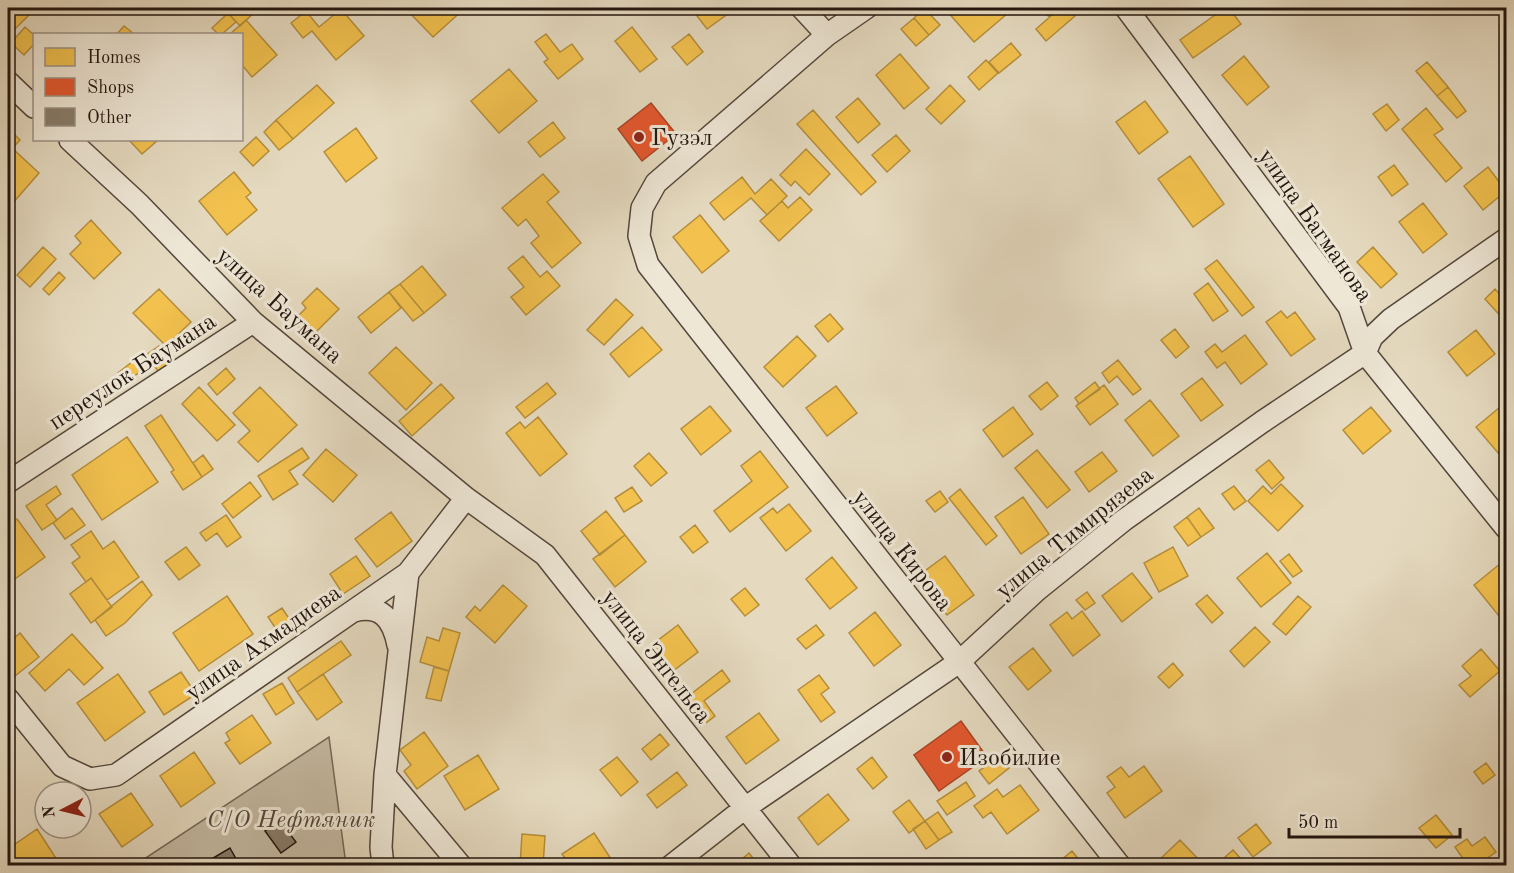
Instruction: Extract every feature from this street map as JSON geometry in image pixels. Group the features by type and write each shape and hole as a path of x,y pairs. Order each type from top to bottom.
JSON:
{"street":[{"path":"802,8 827,35 866,8"},
{"name":"улица Багманова","path":"1126,8 1349,307 1365,353 1506,528"},
{"name":"улица Кирова","path":"827,35 656,183 642,208 639,236 648,265 1119,866"},
{"path":"8,82 33,105"},
{"name":"улица Баумана","path":"71,141 139,204 254,322 466,498"},
{"name":"улица Тимирязева","path":"671,866 745,808 959,662 1037,590 1124,520 1262,422 1365,353 1372,337 1391,319 1506,239"},
{"name":"переулок Баумана","path":"8,482 254,322"},
{"name":"улица Ахмадиева","path":"8,699 62,766 90,779 116,775 408,573 466,498"},
{"name":"улица Энгельса","path":"466,498 545,555 791,866"},
{"path":"383,866 381,846 385,775 408,573"},
{"path":"354,611 372,609 383,614 391,623 399,648"},
{"path":"385,775 461,866"}],"green space":[{"name":"С/О Нефтяник","path":"329,737 346,865 135,865"}],"building: Homes":[{"path":"8,8 36,8 15,29 8,22"},
{"path":"234,8 258,9 240,26 228,13"},
{"path":"405,8 465,8 433,37"},
{"path":"691,8 736,8 707,29"},
{"path":"924,8 940,25 929,35 914,18"},
{"path":"951,8 1002,8 1007,14 974,42 947,11"},
{"path":"1041,8 1060,8 1049,17"},
{"path":"1060,8 1068,8 1075,16 1046,41 1036,29"},
{"path":"1225,8 1229,8 1241,24 1193,58 1180,40"},
{"path":"341,9 364,36 336,60 312,31 303,38 291,23 306,11 319,27"},
{"path":"228,13 236,22 223,33 217,33 212,28"},
{"path":"914,18 929,35 916,46 901,29"},
{"path":"246,20 277,55 252,77 243,66 243,33 231,33"},
{"path":"124,26 133,33 118,33"},
{"path":"25,27 33,34 33,45 24,55 11,43"},
{"path":"632,27 657,59 640,72 615,41"},
{"path":"546,34 560,52 572,44 583,59 558,79 544,62 548,59 535,42"},
{"path":"689,34 703,52 687,65 672,47"},
{"path":"1011,43 1021,55 999,73 989,62"},
{"path":"900,54 929,88 904,109 876,75"},
{"path":"1244,56 1269,87 1247,105 1222,75"},
{"path":"986,60 998,73 979,90 968,77"},
{"path":"1427,62 1448,87 1437,96 1416,71"},
{"path":"509,69 537,101 499,133 471,101"},
{"path":"317,85 334,103 293,139 276,120"},
{"path":"950,85 965,101 941,124 926,109"},
{"path":"1448,87 1466,111 1457,118 1437,96"},
{"path":"858,98 880,124 858,143 836,117"},
{"path":"1145,101 1168,132 1139,154 1116,122"},
{"path":"1387,104 1399,120 1386,131 1373,114"},
{"path":"1426,108 1443,129 1434,135 1462,168 1446,182 1402,129"},
{"path":"813,110 876,182 861,195 797,124"},
{"path":"276,120 293,139 279,150 264,132"},
{"path":"553,122 565,138 540,157 528,142"},
{"path":"8,128 20,140 8,153"},
{"path":"356,128 377,158 346,182 324,152"},
{"path":"896,135 910,151 887,172 872,155"},
{"path":"256,137 269,151 253,166 240,152"},
{"path":"130,141 157,141 142,154"},
{"path":"12,148 39,173 13,203 8,198 8,153"},
{"path":"806,149 830,174 809,195 795,181 791,186 780,175"},
{"path":"1190,156 1224,204 1193,227 1158,179"},
{"path":"1394,165 1408,184 1392,196 1378,177"},
{"path":"1488,167 1506,191 1483,210 1464,186"},
{"path":"234,172 251,193 246,197 257,210 227,235 199,201"},
{"path":"543,174 559,192 547,202 581,243 552,268 531,243 539,236 526,219 518,226 502,208"},
{"path":"742,177 755,194 771,179 787,196 767,215 751,198 724,220 710,203"},
{"path":"800,197 812,210 779,241 760,221 782,201 788,208"},
{"path":"1423,203 1447,234 1423,253 1399,222"},
{"path":"700,215 729,251 702,273 673,237"},
{"path":"91,220 121,253 94,279 70,254 81,243 75,236"},
{"path":"43,247 56,259 30,287 17,275"},
{"path":"1373,247 1397,274 1381,288 1357,262"},
{"path":"523,256 540,277 547,271 560,286 526,315 511,297 524,287 508,268"},
{"path":"1217,260 1254,307 1242,316 1205,269"},
{"path":"422,266 446,295 424,313 400,284"},
{"path":"59,272 65,278 49,295 43,289"},
{"path":"1208,283 1228,311 1213,321 1194,294"},
{"path":"400,284 424,313 413,321 389,292"},
{"path":"317,288 339,309 310,338 293,321 306,308 302,303"},
{"path":"159,289 191,322 166,346 133,313"},
{"path":"1495,289 1506,301 1506,322 1485,299"},
{"path":"389,292 401,308 371,333 358,317"},
{"path":"616,299 633,315 604,345 587,330"},
{"path":"1281,311 1287,318 1295,312 1315,339 1291,356 1266,322"},
{"path":"830,314 843,329 828,342 815,326"},
{"path":"642,327 662,350 629,377 610,354"},
{"path":"1175,329 1189,347 1176,358 1161,340"},
{"path":"1476,330 1495,354 1467,376 1448,352"},
{"path":"1245,335 1267,364 1241,384 1225,362 1217,368 1205,352 1215,344 1222,352"},
{"path":"797,336 816,356 783,387 764,367"},
{"path":"159,346 171,362 158,371 146,355"},
{"path":"396,347 432,383 406,410 369,373"},
{"path":"137,358 145,368 125,383 118,373"},
{"path":"1118,360 1141,389 1133,395 1117,376 1109,383 1102,373"},
{"path":"226,368 235,379 217,395 208,384"},
{"path":"1202,378 1223,405 1201,421 1181,394"},
{"path":"1047,382 1058,396 1041,410 1029,396"},
{"path":"1095,382 1100,389 1079,404 1075,398"},
{"path":"547,383 556,394 525,418 516,407"},
{"path":"441,384 454,398 412,436 399,421"},
{"path":"1104,385 1118,404 1090,425 1076,406"},
{"path":"836,386 857,413 827,436 806,408"},
{"path":"199,387 235,425 217,441 182,404"},
{"path":"260,387 297,425 258,462 238,442 250,431 233,413"},
{"path":"1150,400 1179,436 1153,456 1125,420"},
{"path":"1506,402 1506,448 1499,454 1476,427"},
{"path":"710,406 731,431 701,455 681,429"},
{"path":"1013,407 1033,434 1003,457 983,430"},
{"path":"1371,407 1391,431 1363,454 1343,430"},
{"path":"161,415 202,477 183,490 171,472 174,470 145,426"},
{"path":"538,417 567,454 540,476 506,433 520,422 525,428"},
{"path":"127,437 158,482 102,520 72,475"},
{"path":"302,448 309,458 289,471 298,484 273,500 258,476"},
{"path":"326,449 357,475 333,502 303,475"},
{"path":"1037,450 1070,490 1047,508 1015,468"},
{"path":"760,451 788,487 730,532 714,511 752,481 741,466"},
{"path":"1102,452 1117,471 1089,492 1075,472"},
{"path":"649,453 667,473 651,486 634,466"},
{"path":"203,455 213,469 202,477 193,463"},
{"path":"1269,460 1284,478 1272,489 1256,470"},
{"path":"250,482 261,496 233,518 222,504"},
{"path":"1281,484 1303,506 1278,531 1248,501 1263,486 1271,494"},
{"path":"56,486 61,494 46,505 57,520 42,530 26,506"},
{"path":"1234,486 1246,501 1234,510 1222,494"},
{"path":"632,487 642,501 624,512 615,498"},
{"path":"960,489 997,536 986,545 949,498"},
{"path":"940,491 948,502 935,512 926,501"},
{"path":"1023,497 1049,534 1021,554 995,517"},
{"path":"789,504 811,531 786,551 760,518 773,508 777,513"},
{"path":"72,508 85,525 65,539 53,523"},
{"path":"1199,508 1214,528 1201,537 1187,517"},
{"path":"606,511 625,535 600,555 581,531"},
{"path":"391,512 412,541 377,567 355,539"},
{"path":"226,515 241,537 227,547 217,533 206,541 200,533"},
{"path":"1187,517 1201,537 1188,546 1174,527"},
{"path":"17,519 45,557 8,584 8,526"},
{"path":"695,525 708,542 693,553 680,537"},
{"path":"91,531 103,549 114,541 139,577 107,600 91,578 86,582 72,563 80,557 71,545"},
{"path":"625,535 646,562 615,587 593,559"},
{"path":"186,547 200,565 179,580 165,562"},
{"path":"1173,547 1188,576 1159,592 1144,563"},
{"path":"1267,553 1291,583 1261,607 1237,578"},
{"path":"1289,554 1302,571 1293,577 1280,561"},
{"path":"356,556 370,576 343,594 330,574"},
{"path":"945,556 974,595 947,615 918,576"},
{"path":"832,557 857,588 830,609 806,579"},
{"path":"1506,559 1506,611 1499,616 1474,585"},
{"path":"1132,573 1152,598 1122,622 1102,596"},
{"path":"91,578 112,607 91,623 70,594"},
{"path":"142,581 152,595 125,623 106,636 95,620"},
{"path":"503,585 527,606 495,643 466,617 475,606 480,611"},
{"path":"745,588 759,605 745,616 731,599"},
{"path":"1087,592 1095,603 1085,610 1076,600"},
{"path":"1207,595 1223,613 1212,623 1196,604"},
{"path":"227,596 253,634 199,671 173,633"},
{"path":"1298,596 1311,607 1286,635 1273,624"},
{"path":"282,608 294,626 280,635 268,617"},
{"path":"1082,611 1100,635 1073,656 1050,625 1067,612 1072,619"},
{"path":"875,612 901,645 874,666 849,633"},
{"path":"678,625 698,652 673,671 653,644"},
{"path":"816,625 824,635 806,649 797,639"},
{"path":"1255,627 1270,642 1244,667 1230,651"},
{"path":"443,628 460,633 449,671 420,662 427,637 439,641"},
{"path":"20,633 39,657 15,676 8,666 8,643"},
{"path":"72,634 103,668 84,685 69,669 45,691 29,673"},
{"path":"341,641 351,655 297,692 288,678"},
{"path":"1033,648 1051,671 1028,690 1009,667"},
{"path":"1481,649 1500,671 1470,697 1459,685 1471,676 1462,666"},
{"path":"1173,663 1183,675 1169,688 1158,677"},
{"path":"434,667 449,671 441,701 426,698"},
{"path":"722,670 730,681 704,701 715,716 706,723 686,698"},
{"path":"181,672 196,694 164,715 149,692"},
{"path":"118,674 145,712 105,741 77,703"},
{"path":"323,674 342,702 317,720 297,692"},
{"path":"819,675 829,688 821,694 835,712 821,722 798,690"},
{"path":"282,683 294,703 276,715 263,694"},
{"path":"759,713 779,740 746,764 726,737"},
{"path":"252,715 271,743 240,764 225,743 230,740 226,733"},
{"path":"424,732 448,766 417,789 404,771 411,765 400,750"},
{"path":"660,734 669,745 651,760 642,749"},
{"path":"194,752 215,783 181,807 160,776"},
{"path":"478,755 499,789 465,810 444,776"},
{"path":"1000,756 1009,768 989,784 979,771"},
{"path":"617,757 638,782 621,796 600,770"},
{"path":"872,757 887,777 873,789 857,769"},
{"path":"1486,763 1495,775 1483,784 1474,772"},
{"path":"1144,766 1162,791 1125,818 1107,793 1115,787 1107,777 1121,767 1129,777"},
{"path":"677,772 687,785 657,808 647,795"},
{"path":"966,782 975,796 947,815 937,801"},
{"path":"1020,785 1039,810 1007,834 991,812 983,818 974,806 997,789 1003,797"},
{"path":"131,793 153,825 122,847 99,814"},
{"path":"828,794 849,820 818,845 798,818"},
{"path":"909,800 925,821 909,833 893,812"},
{"path":"938,812 952,832 939,840 925,821"},
{"path":"1436,815 1452,835 1436,848 1419,828"},
{"path":"925,821 939,840 926,849 913,829"},
{"path":"1256,824 1271,843 1253,857 1238,838"},
{"path":"33,832 33,840 44,840 61,866 8,866 8,849"},
{"path":"594,833 613,862 608,866 570,866 562,854"},
{"path":"522,834 545,836 543,866 520,866"},
{"path":"1485,837 1496,852 1476,866 1468,866 1455,847 1467,839 1472,846"},
{"path":"1180,840 1201,862 1197,866 1162,866 1158,861"},
{"path":"1233,850 1241,859 1234,866 1215,866"},
{"path":"1072,851 1084,866 1054,866"},
{"path":"749,853 759,866 734,866"}],"building: Shops":[{"path":"651,103 676,134 642,161 618,129"},
{"path":"961,721 987,757 939,791 914,755"}],"building: Other":[{"path":"280,821 296,842 281,853 265,831"},
{"path":"230,848 240,866 210,866 208,861"}],"place":[{"name":"Гузэл","path":"639,137"},
{"name":"Изобилие","path":"947,757"}]}
